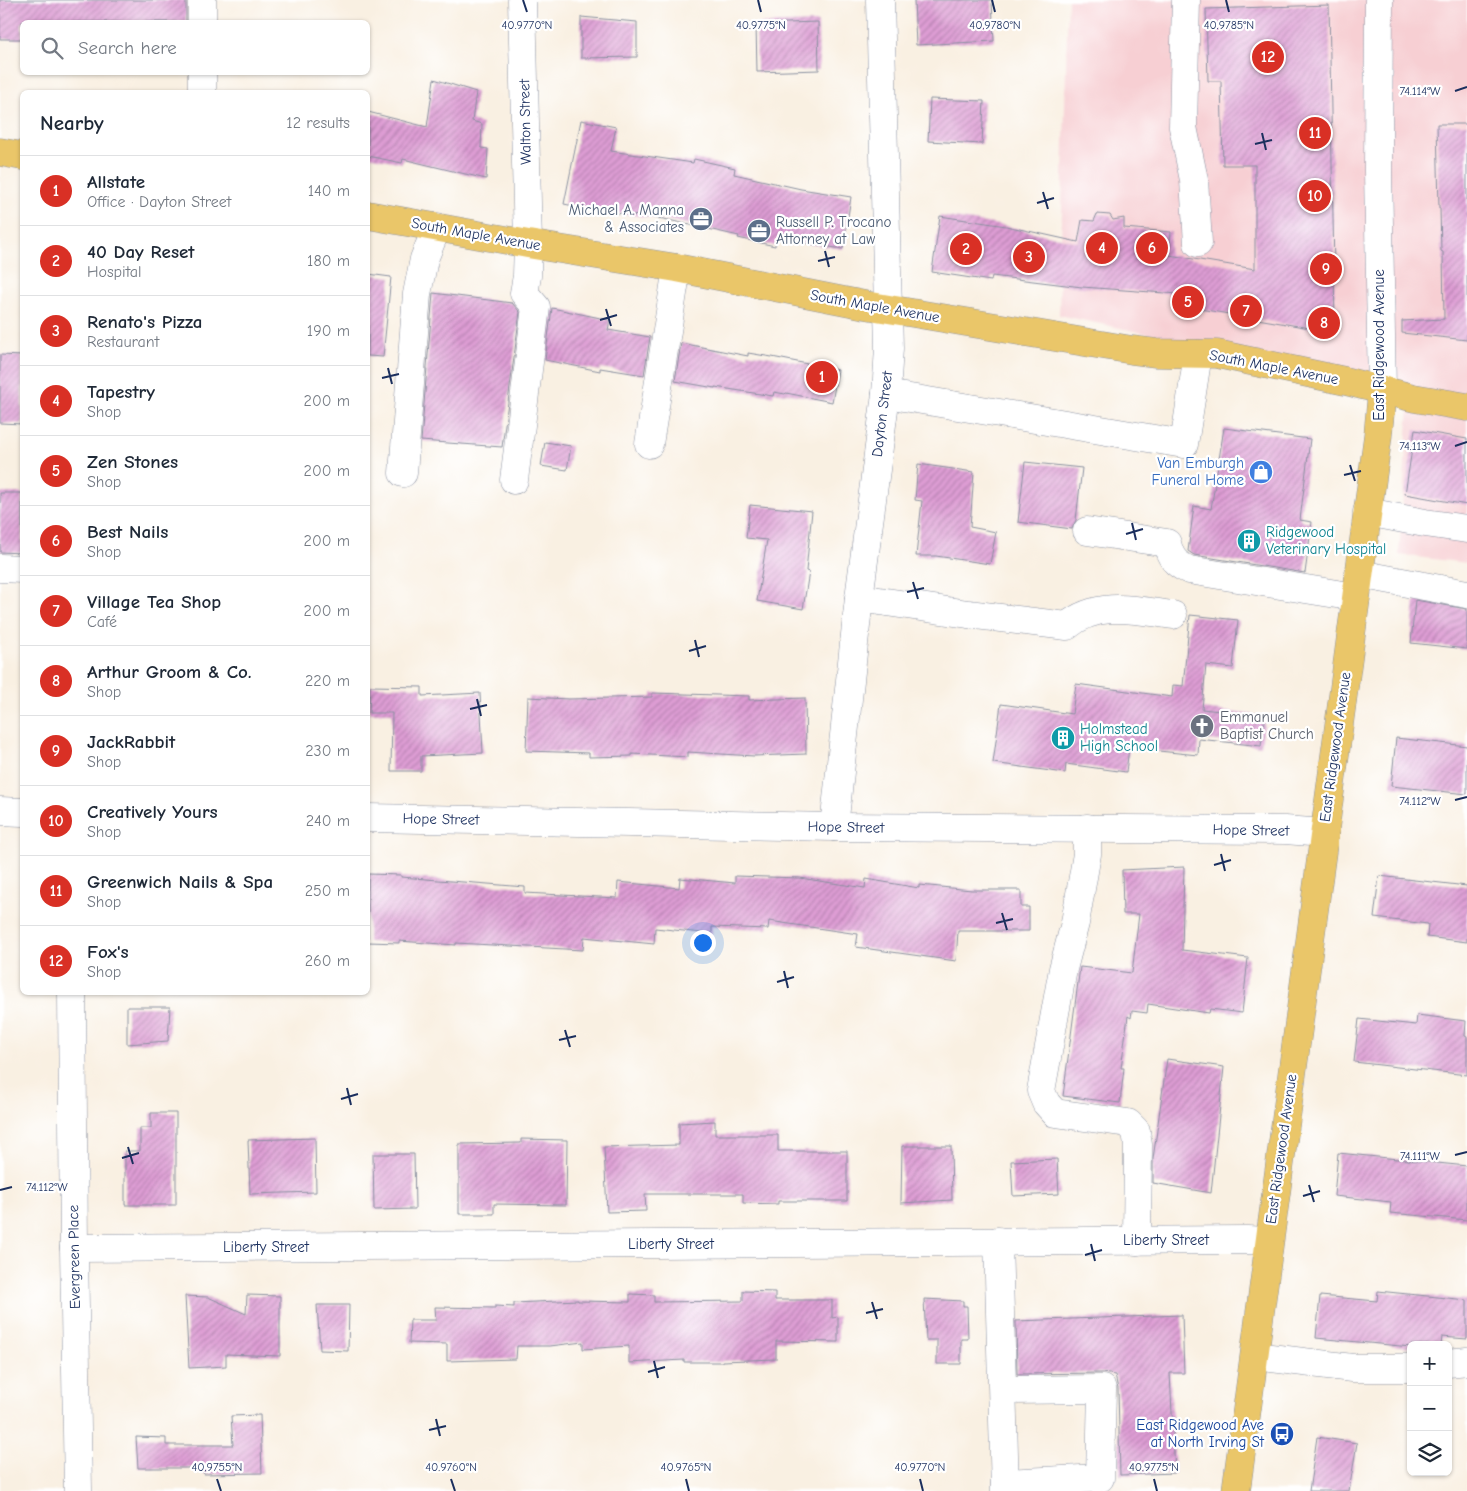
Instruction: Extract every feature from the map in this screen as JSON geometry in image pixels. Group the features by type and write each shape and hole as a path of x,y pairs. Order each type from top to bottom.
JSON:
{"main road":[{"path":"0,152 20,156"},
{"name":"South Maple Avenue","path":"370,215 528,244 677,268 889,309 1132,350 1156,353 1217,354 1345,381 1382,391 1467,407"},
{"name":"East Ridgewood Avenue","path":"1236,1491 1378,435 1382,391"}],"street":[{"path":"202,0 202,20"},
{"name":"Walton Street","path":"514,480 536,307 524,293 528,244 522,0"},
{"name":"Dayton Street","path":"834,826 859,598 886,394 889,348 880,0"},
{"path":"1186,0 1183,127 1194,180 1198,243"},
{"name":"East Ridgewood Avenue","path":"1379,0 1378,170 1382,391"},
{"path":"202,75 202,90"},
{"path":"403,473 417,294 424,259 437,227"},
{"path":"649,444 677,268"},
{"path":"886,394 1184,444 1198,354"},
{"path":"1367,512 1467,529"},
{"path":"1087,531 1167,543 1172,558 1178,566 1189,570 1467,594"},
{"path":"0,568 20,569"},
{"path":"859,598 1066,626 1078,616 1115,608 1173,615"},
{"path":"0,811 20,812"},
{"name":"Hope Street","path":"370,818 834,826 1285,830 1324,833"},
{"path":"1088,828 1087,854 1075,923 1063,969 1040,1091 1046,1103 1055,1113 1128,1123 1136,1131 1138,1145 1137,1240"},
{"name":"Evergreen Place","path":"72,995 78,1491"},
{"name":"Liberty Street","path":"74,1248 1137,1240 1269,1241"},
{"path":"998,1241 1005,1487 1100,1478 1102,1389 1003,1390"},
{"path":"1255,1356 1352,1368 1407,1368"},
{"path":"1452,1363 1467,1361"}],"shaded area":[{"path":"1068,0 1467,0 1467,563 1399,555 1410,390 1059,315"}],"building":[{"path":"0,0 186,0 186,20 20,20 20,39 0,39"},
{"path":"914,0 992,0 994,41 916,45"},
{"path":"1329,5 1335,322 1321,330 1177,305 1179,294 1082,287 992,276 991,281 932,272 940,216 1006,226 1078,242 1082,220 1094,221 1097,214 1110,215 1113,220 1124,218 1124,228 1171,232 1169,255 1255,269 1255,165 1223,165 1221,81 1208,81 1206,9"},
{"path":"581,17 637,22 637,57 581,58"},
{"path":"818,22 819,70 757,72 756,24"},
{"path":"434,79 476,92 472,121 482,124 481,148 488,149 486,179 403,159 402,163 370,156 370,113 427,127"},
{"path":"930,99 984,101 982,144 928,141"},
{"path":"581,120 616,127 611,151 693,163 694,159 735,168 734,174 801,189 851,197 843,249 776,239 775,246 664,219 599,211 564,204"},
{"path":"1437,124 1467,124 1467,340 1402,333 1402,321 1444,319"},
{"path":"370,274 391,277 383,357 370,356"},
{"path":"433,293 512,303 520,312 502,447 421,441"},
{"path":"552,308 610,320 608,330 650,337 644,375 600,368 600,371 545,360"},
{"path":"681,343 748,356 748,353 772,357 838,370 832,402 786,393 774,392 773,396 675,381"},
{"path":"0,355 20,356 20,424 0,423"},
{"path":"1224,428 1310,439 1300,520 1312,522 1305,573 1194,555 1188,551 1194,506 1211,509"},
{"path":"1415,430 1467,439 1467,505 1405,494"},
{"path":"545,442 571,446 567,470 541,466"},
{"path":"1025,462 1082,468 1076,520 1072,529 1018,522"},
{"path":"918,464 974,472 970,527 996,532 990,564 936,556 916,556 922,501 915,500"},
{"path":"0,493 20,493 20,553 0,552"},
{"path":"750,505 812,511 806,571 809,572 803,609 757,601 767,540 746,538"},
{"path":"1415,600 1467,609 1467,649 1411,643"},
{"path":"1190,615 1238,620 1233,668 1206,665 1202,709 1265,716 1261,746 1199,739 1198,755 1129,748 1126,772 1066,764 1065,773 993,763 1001,704 1072,714 1076,684 1172,697 1173,685 1183,686"},
{"path":"370,686 422,687 422,696 480,693 483,753 421,756 421,771 391,771 392,713 370,713"},
{"path":"652,693 749,696 749,700 805,698 806,754 754,756 688,752 688,757 632,754 632,756 589,757 589,753 526,751 528,697 569,699 652,697"},
{"path":"1396,738 1467,746 1467,794 1391,786"},
{"path":"1184,867 1182,950 1248,958 1242,1013 1210,1009 1209,1013 1148,1004 1147,1013 1132,1011 1131,1018 1128,1016 1121,1068 1124,1068 1120,1103 1063,1096 1080,967 1132,973 1139,914 1123,914 1122,870"},
{"path":"370,874 401,875 401,877 525,887 525,893 617,898 618,882 679,888 680,878 735,883 735,876 800,878 865,888 866,879 919,888 919,885 972,890 1021,890 1021,907 1029,907 1029,931 958,931 956,961 856,947 858,934 769,921 768,929 712,927 712,934 655,928 654,944 584,937 583,950 456,943 456,945 399,941 399,943 370,942"},
{"path":"1379,876 1467,886 1467,942 1427,937 1428,924 1374,918"},
{"path":"127,1007 170,1007 168,1041 127,1044"},
{"path":"1417,1015 1466,1021 1467,1075 1354,1062 1359,1019 1416,1025"},
{"path":"1167,1059 1224,1067 1211,1193 1153,1183 1153,1159"},
{"path":"151,1113 176,1113 176,1205 125,1205 125,1151 140,1151 140,1128 151,1128"},
{"path":"715,1121 715,1135 778,1135 778,1151 847,1151 847,1201 778,1201 778,1204 743,1203 743,1194 645,1194 646,1211 607,1212 604,1147 679,1145 679,1123"},
{"path":"315,1138 316,1192 250,1194 248,1140"},
{"path":"521,1139 567,1140 566,1205 494,1204 494,1214 459,1214 459,1144 521,1143"},
{"path":"902,1146 951,1146 952,1200 901,1203"},
{"path":"1338,1153 1467,1166 1467,1220 1390,1213 1391,1202 1334,1196"},
{"path":"373,1154 414,1154 415,1209 374,1210"},
{"path":"1057,1159 1059,1194 1013,1196 1011,1161"},
{"path":"743,1291 775,1292 775,1300 832,1300 832,1318 838,1317 838,1342 776,1341 776,1359 722,1362 684,1362 684,1360 629,1363 629,1346 583,1349 583,1342 550,1346 517,1346 516,1359 447,1361 447,1344 409,1343 410,1320 436,1320 435,1307 495,1308 495,1306 514,1307 514,1303 578,1300 630,1302 630,1294 654,1295 654,1302 743,1301"},
{"path":"1378,1291 1467,1300 1467,1339 1442,1337 1442,1341 1407,1341 1407,1347 1316,1338 1320,1296 1377,1301"},
{"path":"247,1295 280,1296 280,1356 226,1354 226,1366 189,1368 185,1296 208,1297 246,1314"},
{"path":"924,1299 963,1301 963,1306 967,1306 968,1339 961,1339 961,1364 937,1364 937,1340 926,1340"},
{"path":"317,1305 349,1305 348,1351 320,1350"},
{"path":"1182,1315 1184,1373 1170,1373 1175,1473 1120,1475 1118,1389 1115,1375 1102,1373 1017,1374 1016,1321"},
{"path":"260,1415 262,1473 204,1474 203,1468 138,1468 136,1437 166,1438 166,1445 233,1445 231,1416"},
{"path":"1317,1437 1357,1443 1349,1491 1309,1491"}],"place":[{"name":"Fox's","path":"1268,57"},
{"name":"Greenwich Nails & Spa","path":"1315,133"},
{"name":"Creatively Yours","path":"1315,196"},
{"name":"Michael A. Manna & Associates","path":"701,219"},
{"name":"Russell P. Trocano Attorney at Law","path":"759,231"},
{"name":"Tapestry","path":"1102,248"},
{"name":"Best Nails","path":"1152,248"},
{"name":"40 Day Reset","path":"966,249"},
{"name":"Renato's Pizza","path":"1029,257"},
{"name":"JackRabbit","path":"1326,269"},
{"name":"Zen Stones","path":"1188,302"},
{"name":"Village Tea Shop","path":"1246,311"},
{"name":"Arthur Groom & Co.","path":"1324,323"},
{"name":"Allstate","path":"822,377"},
{"name":"Van Emburgh Funeral Home","path":"1261,472"},
{"name":"Ridgewood Veterinary Hospital","path":"1249,541"},
{"name":"Emmanuel Baptist Church","path":"1202,726"},
{"name":"Holmstead High School","path":"1063,738"},
{"name":"East Ridgewood Ave at North Irving St","path":"1282,1434"}]}
